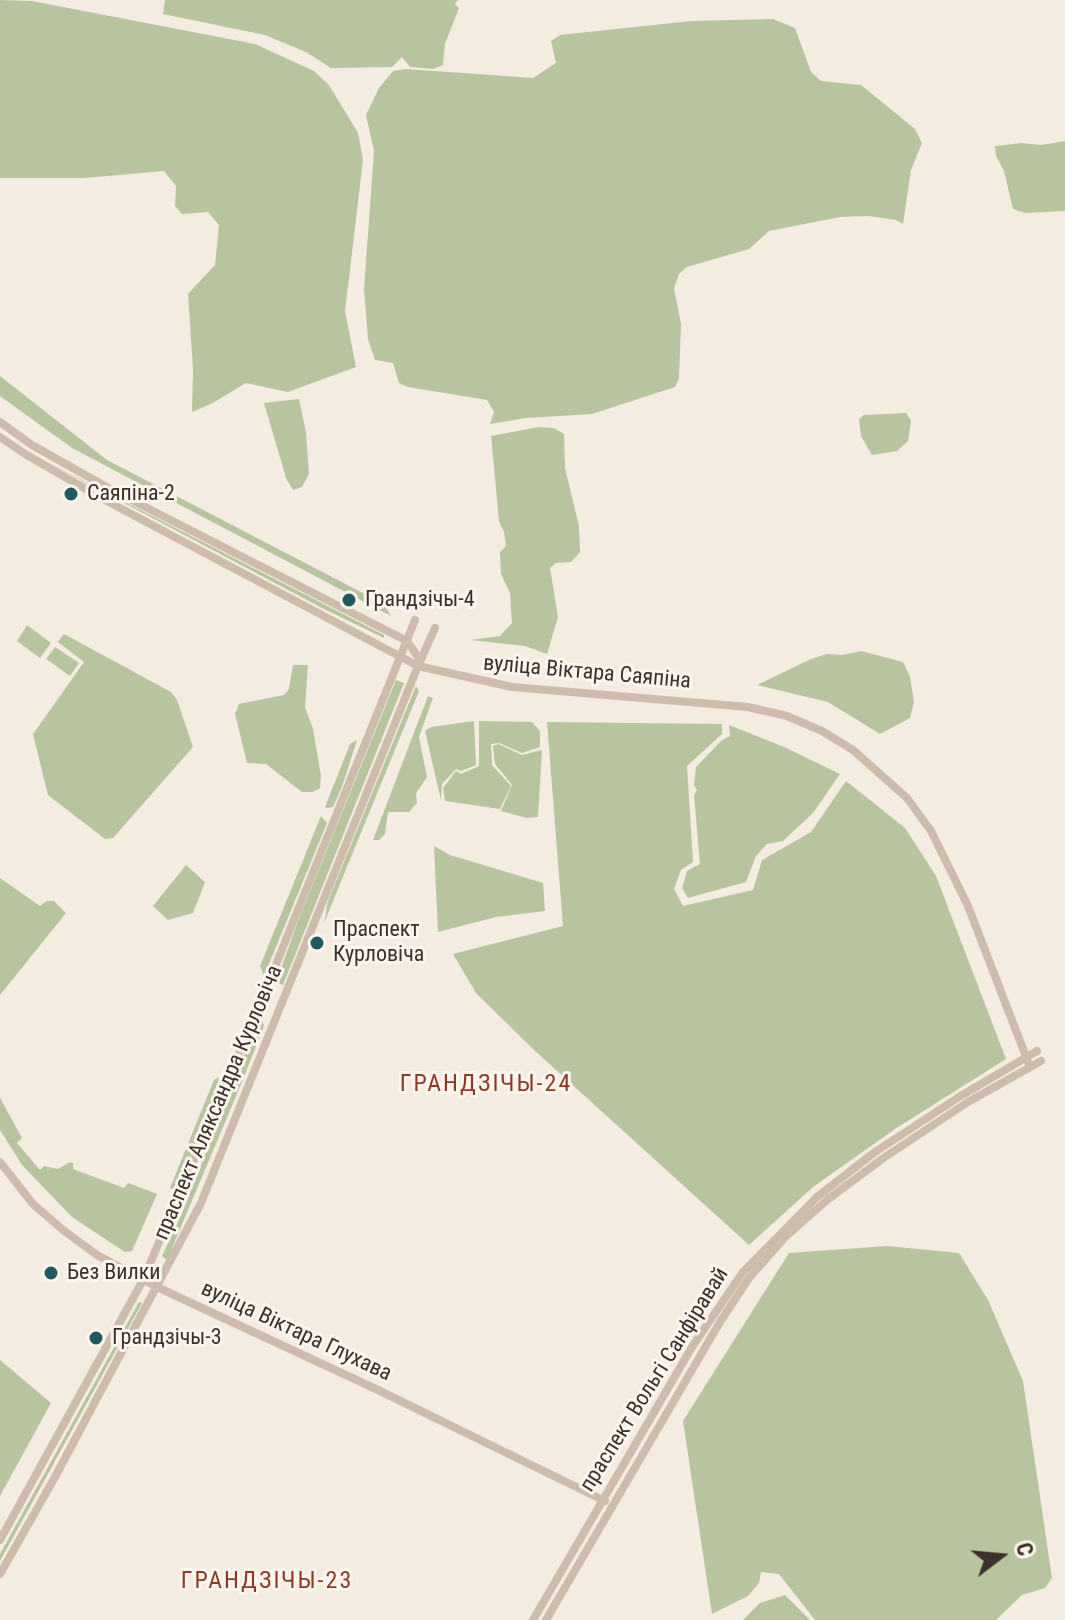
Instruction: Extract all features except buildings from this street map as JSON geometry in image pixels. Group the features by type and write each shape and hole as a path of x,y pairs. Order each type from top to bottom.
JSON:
{"street":[{"path":"0,422 32,445 110,489 407,641 419,663"},
{"name":"вуліца Віктара Саяпіна","path":"0,437 103,499 400,657 512,687 748,707 787,716 822,731 853,750 907,798 931,831 951,866 968,906 1028,1062"},
{"path":"25,454 32,445"},
{"name":"праспект Аляксандра Курловіча","path":"0,1540 143,1280 260,1004 415,620"},
{"name":"праспект Аляксандра Курловіча","path":"0,1574 201,1203 435,628"},
{"path":"260,1004 278,1012"},
{"name":"праспект Вольгі Санфіравай","path":"1028,1062 1037,1051"},
{"name":"праспект Вольгі Санфіравай","path":"533,1620 714,1313 743,1272 817,1197 875,1152 959,1097 1028,1062 1041,1061"},
{"name":"вуліца Віктара Глухава","path":"0,1162 23,1193 63,1230 97,1255 157,1287 612,1505"},
{"name":"праспект Вольгі Санфіравай","path":"546,1620 720,1322 785,1232"}],"green space":[{"path":"0,0 32,1 255,44 314,71 329,85 358,133 363,160 345,311 356,367 288,392 246,383 192,412 193,369 188,294 215,265 219,225 208,212 182,214 175,206 176,186 164,171 85,178 0,178"},
{"path":"165,0 458,0 455,4 459,8 445,44 443,65 433,69 410,67 402,57 392,67 331,68 306,52 265,35 163,14"},
{"path":"773,19 795,28 811,72 821,81 861,85 915,129 922,143 911,170 903,224 869,216 840,217 769,231 749,249 687,267 679,274 674,288 681,324 679,378 675,387 592,414 526,418 490,424 494,412 487,400 408,387 399,383 393,363 375,360 368,339 364,289 374,151 366,115 379,88 393,71 406,69 533,78 556,63 551,41 560,35 691,21"},
{"path":"1065,141 1065,211 1025,213 1013,209 995,146"},
{"path":"0,376 107,460 384,604 391,616 72,448 0,396"},
{"path":"299,399 306,433 309,474 302,487 293,490 286,478 264,403"},
{"path":"906,413 911,421 908,441 897,451 872,455 861,436 859,419 864,415"},
{"path":"539,427 554,428 564,434 565,468 579,526 580,552 571,562 556,563 550,568 558,617 547,654 525,646 470,640 500,636 512,623 510,593 501,574 500,552 506,546 499,521 491,436"},
{"path":"43,460 384,635 384,638 324,609"},
{"path":"27,625 51,643 40,658 17,641"},
{"path":"64,634 171,692 177,700 193,747 113,838 105,839 48,795 33,734 84,662 58,642"},
{"path":"55,647 79,663 70,676 46,659"},
{"path":"861,651 903,662 910,677 914,702 910,718 880,734 828,702 757,685 811,659 827,654"},
{"path":"293,665 308,665 305,707 313,729 321,776 320,788 313,792 302,792 266,764 247,763 235,714 239,704 284,695 289,689"},
{"path":"396,680 404,683 283,985 276,982 300,916"},
{"path":"416,686 419,691 324,923 328,901"},
{"path":"428,696 433,698 419,737 427,777 416,793 417,803 409,812 388,812 385,834 379,840 373,840"},
{"path":"474,721 476,765 461,771 456,769 442,784 441,800 425,731 431,727"},
{"path":"479,721 532,722 540,731 540,747 522,753 499,743 491,744 492,765 511,786 500,809 445,801 443,788 456,771 461,774 479,766"},
{"path":"547,722 722,724 722,734 687,766 693,862 681,870 674,889 683,906 753,890 762,860 811,832 846,781 905,828 936,876 1006,1059 895,1129 813,1187 749,1245 534,1050 476,993 453,954 563,926"},
{"path":"729,725 840,774 813,813 783,841 767,844 756,856 746,882 688,898 682,888 687,871 700,864 694,795 697,790 694,785 696,767 722,740 730,736"},
{"path":"357,740 342,787 333,807 327,808 350,744"},
{"path":"498,744 522,755 542,750 538,817 527,818 501,811 512,785 495,764 493,746"},
{"path":"321,816 327,823 264,976 260,966"},
{"path":"434,846 450,855 543,883 545,911 496,917 438,932"},
{"path":"186,865 205,882 193,913 168,920 153,906"},
{"path":"0,878 40,906 54,901 66,913 0,995"},
{"path":"262,1020 264,1026 242,1082 167,1260 162,1256 183,1211 257,1022"},
{"path":"219,1077 215,1097 178,1188 172,1189 214,1080"},
{"path":"0,1098 22,1138 17,1143 40,1170 44,1166 58,1169 70,1162 73,1169 124,1188 128,1183 157,1194 132,1251 125,1252 72,1217 22,1165 0,1130"},
{"path":"888,1246 959,1253 988,1300 1023,1381 1052,1578 1045,1588 1022,1595 996,1620 815,1620 779,1574 761,1572 759,1583 748,1596 712,1614 683,1421 789,1253"},
{"path":"139,1302 142,1303 0,1561 0,1554"},
{"path":"0,1360 51,1403 0,1496"},
{"path":"785,1595 810,1620 743,1620 760,1603"}],"place":[{"name":"Саяпіна-2","path":"71,494"},
{"name":"Грандзічы-4","path":"349,600"},
{"name":"Праспект Курловіча","path":"317,943"},
{"name":"Без Вилки","path":"51,1273"},
{"name":"Грандзічы-3","path":"96,1338"}],"district":[{"name":"ГРАНДЗІЧЫ-24","path":"486,1085"},
{"name":"ГРАНДЗІЧЫ-23","path":"267,1582"}]}
